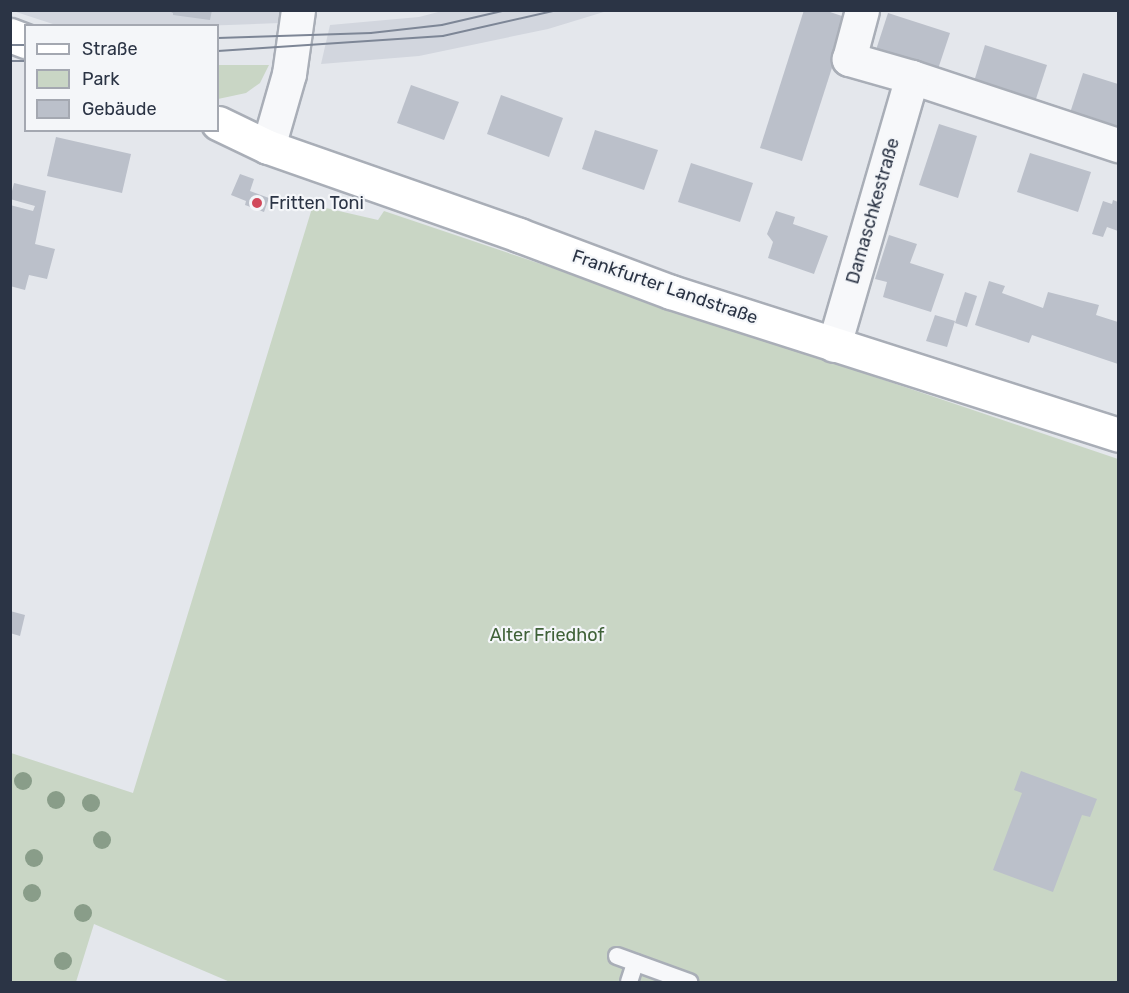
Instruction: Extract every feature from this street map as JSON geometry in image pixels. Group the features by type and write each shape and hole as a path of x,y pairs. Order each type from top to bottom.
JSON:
{"main road":[{"name":"Frankfurter Landstraße","path":"219,123 268,147 519,235 671,292 1119,435"}],"street":[{"path":"268,147 289,74 298,10"},
{"path":"862,10 849,59 912,77 1119,145"},
{"name":"Damaschkestraße","path":"834,345 912,77"}],"lane":[{"path":"617,956 689,982"},
{"path":"629,982 635,963"}],"shaded area":[{"path":"446,10 607,11 548,29 419,56 321,64 330,25 419,17"},
{"path":"13,11 282,11 280,23 219,25 53,24"}],"green space":[{"path":"219,65 269,65 260,83 246,93 219,99"},
{"name":"Alter Friedhof","path":"313,205 378,220 384,211 1118,459 1118,982 230,982 94,924 76,982 11,982 11,753 133,793"}],"building":[{"path":"167,10 212,10 210,20 173,15"},
{"path":"804,10 824,10 848,18 802,161 760,148"},
{"path":"888,13 950,33 937,72 875,53"},
{"path":"985,45 1047,65 1034,105 973,85"},
{"path":"1083,73 1118,84 1118,132 1069,116"},
{"path":"411,85 459,102 444,140 397,123"},
{"path":"501,95 563,118 549,157 487,134"},
{"path":"939,124 977,136 958,198 919,185"},
{"path":"595,130 658,150 644,190 582,169"},
{"path":"56,137 131,154 122,193 47,176"},
{"path":"1030,153 1091,172 1078,212 1017,192"},
{"path":"691,163 753,183 740,222 678,202"},
{"path":"240,174 254,179 250,191 269,198 264,212 245,205 246,201 231,195"},
{"path":"14,183 46,191 35,244 55,249 47,279 29,275 25,290 10,286 10,205 33,211 35,206 10,199"},
{"path":"1113,200 1118,202 1118,231 1107,227 1103,237 1092,234 1103,201 1112,204"},
{"path":"776,211 795,217 793,224 828,236 814,274 768,258 773,242 767,234"},
{"path":"889,235 917,244 910,263 944,274 931,312 883,297 887,282 875,279"},
{"path":"989,281 1005,286 1002,293 1043,308 1048,292 1099,305 1096,315 1118,322 1118,364 1032,335 1029,343 975,325"},
{"path":"965,292 977,296 967,327 955,323"},
{"path":"935,315 955,321 947,347 926,341"},
{"path":"10,611 25,615 20,636 10,633"},
{"path":"1021,771 1097,799 1090,817 1082,815 1053,892 993,870 1022,793 1014,790"}],"tram line":[{"path":"219,38 371,33 442,25 507,10"},
{"path":"219,51 443,36 557,10"},
{"path":"10,45 24,45"},
{"path":"10,61 24,61"}],"place":[{"name":"Fritten Toni","path":"257,203"}]}
